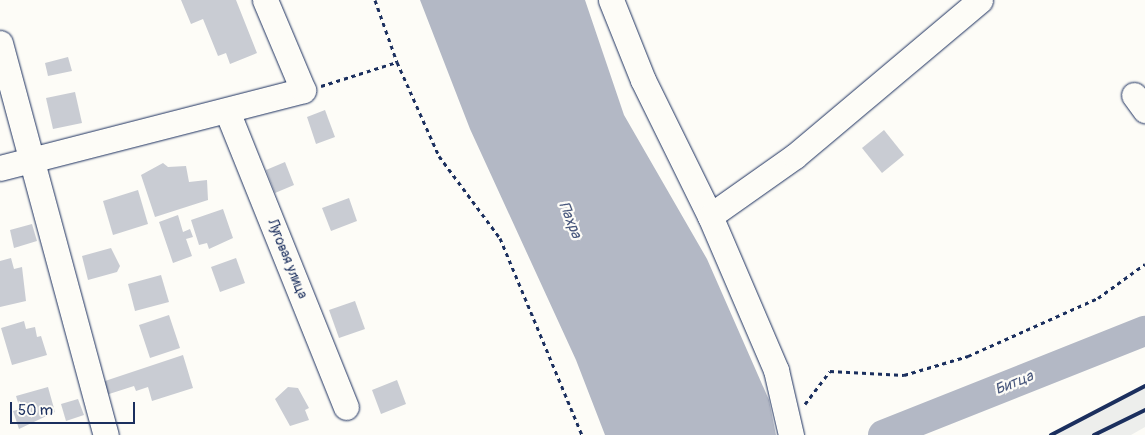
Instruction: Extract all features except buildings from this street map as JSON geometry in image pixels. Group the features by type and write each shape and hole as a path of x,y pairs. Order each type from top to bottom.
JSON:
{"street":[{"path":"0,168 303,90 265,0"},
{"path":"611,0 643,80 710,216 776,370 790,430"},
{"path":"710,216 795,156 980,0"},
{"path":"0,43 106,435"},
{"name":"Луговая улица","path":"227,111 346,407"}],"path":[{"path":"375,0 397,62 439,156 500,238 582,435"},
{"path":"303,90 397,62"},
{"path":"790,430 830,370 904,375 968,356 1098,298 1145,264"}],"shaded area":[{"path":"1145,384 1145,427 1131,435 1050,435"}],"water":[{"name":"Пахра","path":"420,0 585,0 624,115 707,259 769,400 776,435 605,435 576,360 470,129"}],"waterway":[{"name":"Битца","path":"883,435 1145,331"}],"railway":[{"path":"1051,435 1145,386"},
{"path":"1094,435 1145,410"}]}
